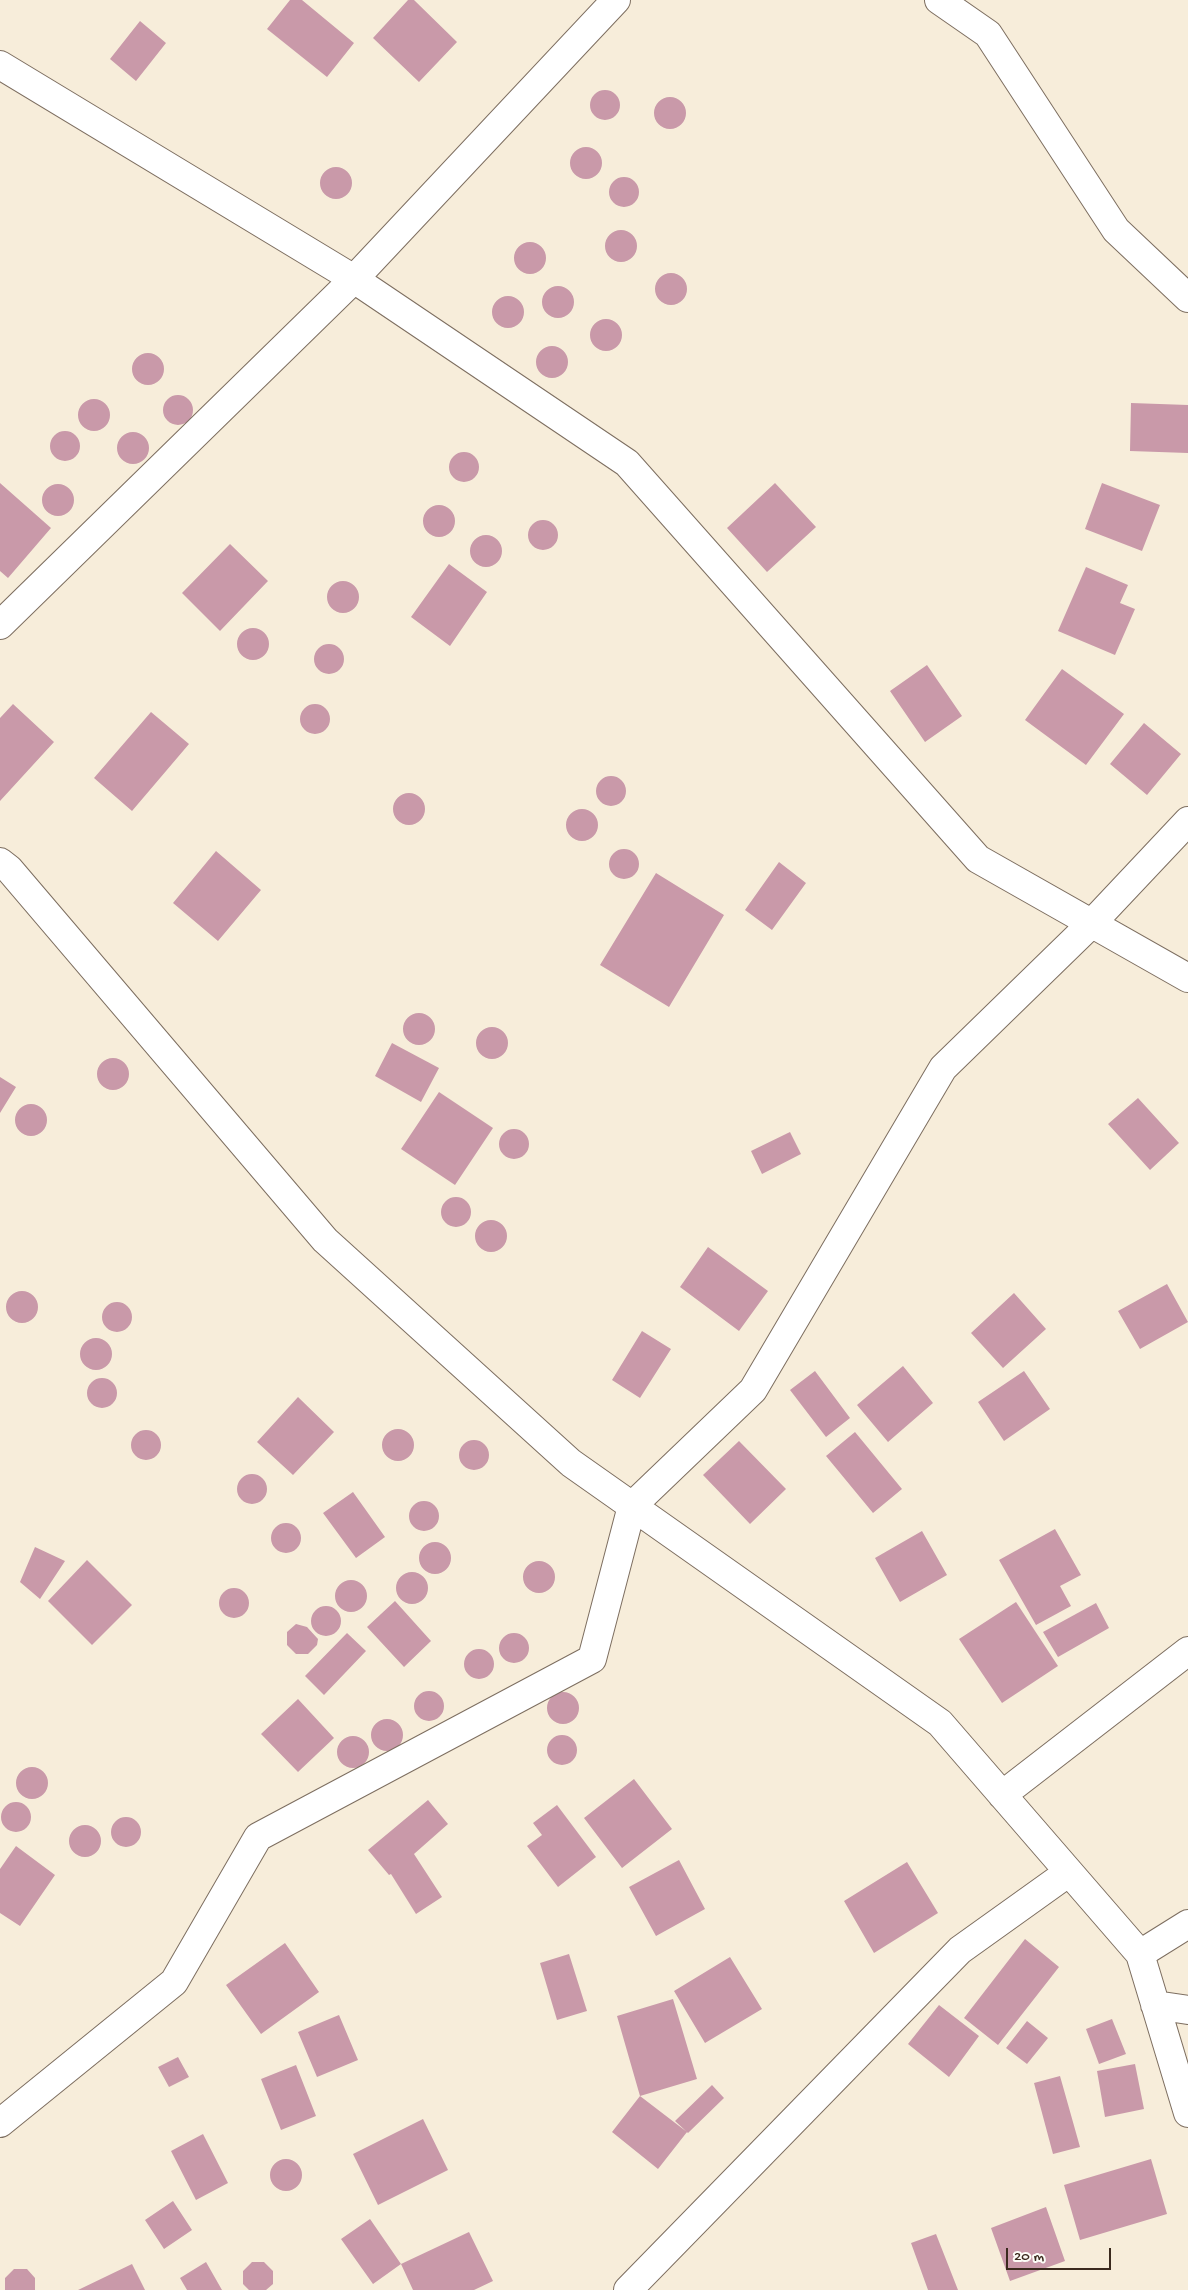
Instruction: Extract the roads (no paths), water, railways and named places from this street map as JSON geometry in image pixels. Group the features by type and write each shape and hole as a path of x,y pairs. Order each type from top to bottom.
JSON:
{"street":[{"path":"0,625 354,279 616,0"},
{"path":"939,0 988,34 1116,230 1188,298"},
{"path":"0,65 354,279 627,463 978,859 1188,978"},
{"path":"0,2123 174,1982 258,1837 592,1659 632,1506 753,1390 943,1068 1092,923 1188,820"},
{"path":"0,862 9,869 325,1240 571,1463 940,1723 1140,1954 1188,2113"},
{"path":"1002,1795 1188,1651"},
{"path":"628,2290 960,1950 1070,1872"},
{"path":"1140,1954 1188,1924"},
{"path":"1155,2005 1188,2010"}]}
